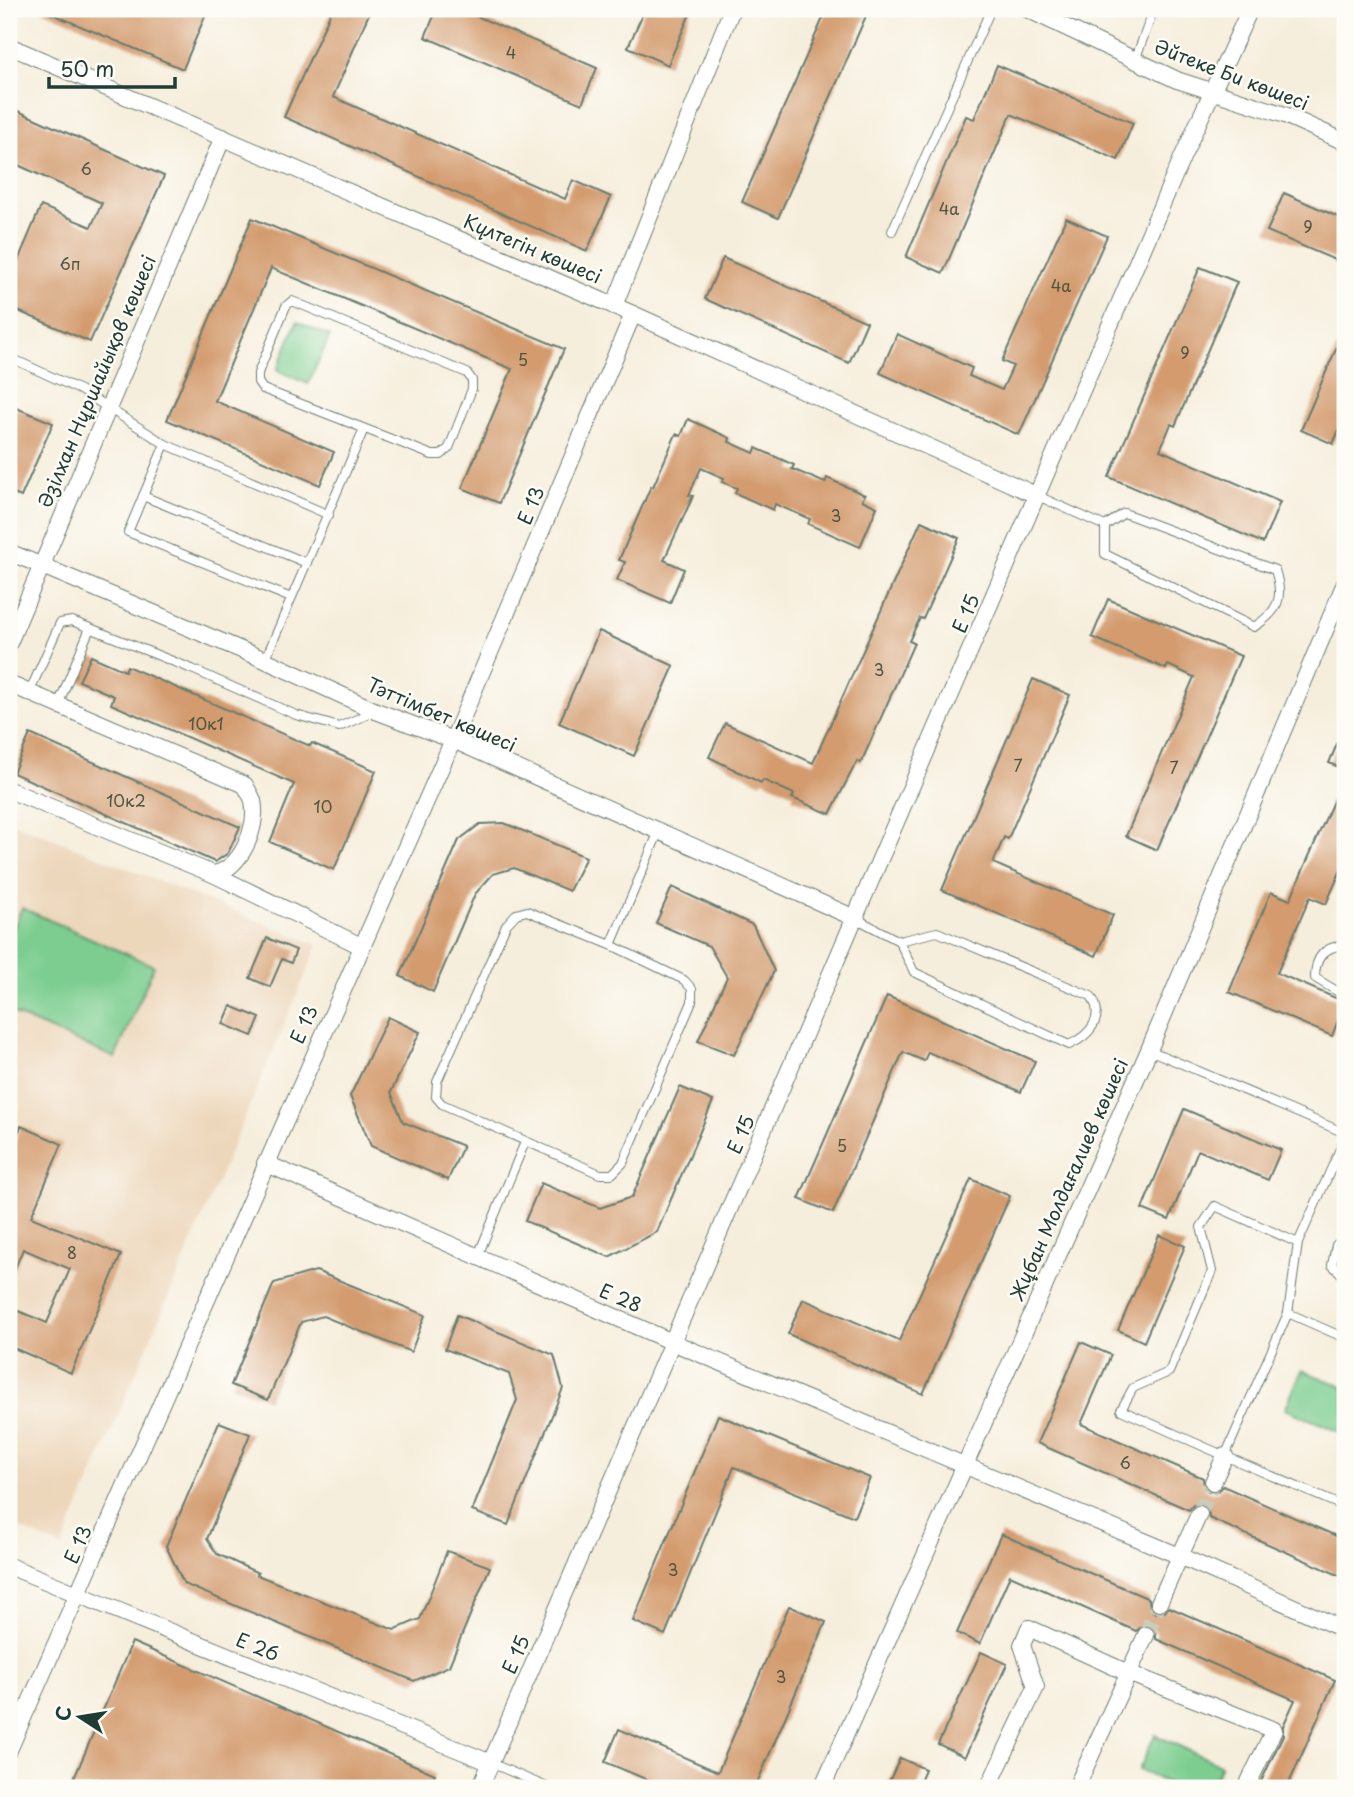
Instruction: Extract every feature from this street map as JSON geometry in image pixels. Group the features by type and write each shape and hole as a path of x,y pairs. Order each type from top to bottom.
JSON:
{"street":[{"path":"614,306 732,9"},
{"name":"Әйтеке Би көшесі","path":"1027,9 1177,80 1215,90 1284,115 1345,142"},
{"name":"E 15","path":"480,1788 857,919 1182,158 1250,9"},
{"name":"Күлтегін көшесі","path":"9,46 633,314 1038,496"},
{"name":"Әзілхан Нұршайықов көшесі","path":"9,643 223,137"},
{"name":"E 13","path":"9,1750 453,740 633,314"},
{"name":"Тәттімбет көшесі","path":"9,552 265,660 376,711 453,740 857,919"},
{"name":"Жұбан Молдағалиев көшесі","path":"822,1788 1149,1050 1345,583"},
{"path":"9,684 245,785 253,801 253,822 237,863 226,872 213,874"},
{"path":"9,790 213,874 361,946"},
{"name":"E 28","path":"265,1163 477,1258 962,1467 1182,1557 1345,1630"},
{"path":"1213,1482 1225,1456"},
{"path":"1159,1603 1182,1557 1199,1514"},
{"name":"E 26","path":"9,1566 491,1763"},
{"path":"988,1788 1035,1687 1022,1645 1029,1628 1128,1673 1274,1730 1246,1788"},
{"path":"1076,1788 1146,1635"}],"lane":[{"path":"892,232 991,9"},
{"path":"1135,60 1154,9"},
{"path":"292,301 455,368 472,380 472,389 449,448 441,455 432,455 364,429 263,388 258,382 286,306 292,301"},
{"path":"9,357 80,390 106,410 165,444 329,514"},
{"path":"265,660 364,429"},
{"path":"165,444 128,532 291,598"},
{"path":"143,496 307,563"},
{"path":"1038,496 1105,526"},
{"path":"1124,513 1275,570 1282,590 1272,616 1254,626 1105,554 1105,526 1124,513"},
{"path":"29,693 60,622 72,621 192,669 296,715 339,727 376,711"},
{"path":"58,705 90,628"},
{"path":"611,945 659,831"},
{"path":"527,911 611,945 684,980 692,989 692,1002 623,1163 612,1174 600,1174 525,1142 442,1104 436,1097 437,1082 506,925 516,914 527,911"},
{"path":"857,919 900,941 915,972 1069,1045 1086,1037 1094,1026 1096,1003 1091,996 937,932 900,941"},
{"path":"1345,944 1328,947 1315,962 1315,978 1345,996"},
{"path":"1149,1050 1345,1136 1298,1243 1288,1313 1225,1456"},
{"path":"477,1258 525,1142"},
{"path":"1298,1243 1215,1206 1201,1227 1212,1271 1169,1371 1133,1388 1121,1410 1345,1507"},
{"path":"1345,1238 1336,1245 1332,1265 1345,1277"},
{"path":"1288,1313 1345,1338"},
{"path":"491,1763 549,1788"}],"shaded area":[{"path":"9,821 318,945 62,1547 9,1524"}],"green space":[{"path":"297,322 330,336 308,384 277,370"},
{"path":"22,908 154,966 115,1058 9,1012 9,938"},
{"path":"1302,1370 1345,1388 1345,1434 1285,1409"},
{"path":"1155,1735 1221,1765 1211,1788 1178,1788 1139,1770"}],"building":[{"path":"40,9 208,9 183,69"},
{"path":"332,9 371,9 333,97 565,199 573,180 611,197 587,251 284,117"},
{"path":"437,9 460,9 597,68 582,104 425,37"},
{"path":"645,9 692,9 668,65 628,47"},
{"path":"827,9 869,9 778,218 742,202"},
{"path":"997,65 1133,123 1118,160 1011,114 943,273 906,257 966,116 974,119"},
{"path":"9,107 164,176 90,342 9,307 9,282 41,206 91,227 102,203 9,161"},
{"path":"1284,193 1345,220 1345,255 1342,263 1267,231"},
{"path":"252,218 564,349 499,503 462,488 512,369 271,268 215,401 334,452 320,485 167,420"},
{"path":"1066,218 1107,236 1019,435 880,373 897,334 972,368 969,376 1002,390 1013,366 1002,361"},
{"path":"723,258 867,322 849,363 705,299"},
{"path":"1200,267 1237,282 1175,426 1171,424 1160,450 1280,502 1263,543 1109,477"},
{"path":"1345,328 1345,416 1333,444 1301,430"},
{"path":"9,405 53,423 21,497 9,492"},
{"path":"688,419 730,438 729,442 754,453 756,448 794,465 792,469 825,483 827,478 865,495 862,500 877,507 860,547 808,524 810,519 775,504 773,510 735,493 737,488 722,482 724,478 701,468 689,495 693,496 664,560 684,569 670,603 617,580 625,562 619,560 651,486 653,487 676,434 681,436"},
{"path":"921,521 959,538 923,619 920,618 909,641 914,643 861,763 857,761 830,814 792,798 794,794 763,780 761,783 709,757 725,723 813,763"},
{"path":"1108,599 1241,656 1157,850 1126,836 1194,677 1168,665 1166,669 1092,637"},
{"path":"599,631 674,666 634,756 559,723"},
{"path":"91,656 125,671 127,666 310,746 312,743 376,771 334,870 270,842 294,784 111,704 114,696 79,681"},
{"path":"1033,679 1070,695 1008,839 1004,837 993,863 1113,915 1096,956 942,890"},
{"path":"1345,725 1345,770 1329,763"},
{"path":"30,734 240,827 228,853 215,862 13,773"},
{"path":"1345,774 1345,861 1326,904 1310,897 1277,973 1345,1002 1332,1036 1229,992 1271,892 1290,900"},
{"path":"504,823 586,857 569,891 514,868 493,874 475,894 433,992 400,976 459,840 480,824"},
{"path":"672,887 753,925 774,971 734,1055 698,1041 727,977 709,946 656,923"},
{"path":"267,938 296,950 291,963 282,959 270,987 250,978"},
{"path":"887,996 1035,1061 1021,1092 928,1052 924,1061 903,1052 833,1213 799,1199"},
{"path":"231,1006 260,1018 252,1036 223,1024"},
{"path":"388,1017 420,1032 391,1092 403,1122 463,1146 448,1180 371,1146 350,1096"},
{"path":"680,1087 713,1101 657,1232 609,1257 525,1221 541,1183 600,1208 632,1197"},
{"path":"1184,1109 1281,1150 1268,1180 1198,1150 1169,1220 1142,1209"},
{"path":"21,1126 62,1144 31,1217 121,1255 71,1373 9,1346 9,1307 47,1323 70,1269 23,1249 9,1283 9,1155"},
{"path":"971,1179 1010,1196 923,1394 788,1334 803,1299 899,1341"},
{"path":"1159,1235 1185,1246 1144,1342 1118,1330"},
{"path":"316,1271 425,1315 411,1352 323,1316 301,1322 268,1400 231,1385 274,1283"},
{"path":"457,1315 554,1355 563,1388 508,1525 472,1511 517,1400 509,1374 445,1349"},
{"path":"1081,1342 1111,1355 1081,1424 1203,1478 1204,1487 1209,1492 1218,1491 1223,1486 1345,1540 1345,1578 1209,1518 1208,1508 1203,1504 1193,1505 1189,1510 1037,1443"},
{"path":"718,1415 870,1478 854,1517 734,1467 665,1635 633,1621"},
{"path":"219,1422 250,1434 207,1539 217,1554 258,1573 257,1575 394,1630 420,1619 447,1551 490,1567 449,1666 414,1681 184,1584 166,1546"},
{"path":"1001,1534 1149,1599 1150,1609 1155,1613 1165,1612 1169,1607 1335,1680 1287,1788 1258,1788 1283,1735 1283,1726 1295,1700 1156,1639 1156,1633 1151,1626 1144,1625 1136,1631 1010,1575 980,1644 957,1633"},
{"path":"789,1606 826,1622 755,1788 667,1788 605,1762 619,1729 718,1772"},
{"path":"132,1642 435,1774 429,1788 70,1788"},
{"path":"981,1652 1007,1664 965,1757 938,1744"},
{"path":"900,1758 925,1769 917,1788 886,1788"}],"tunnel":[{"path":"1199,1514 1213,1482"},
{"path":"1146,1635 1159,1603"}]}
